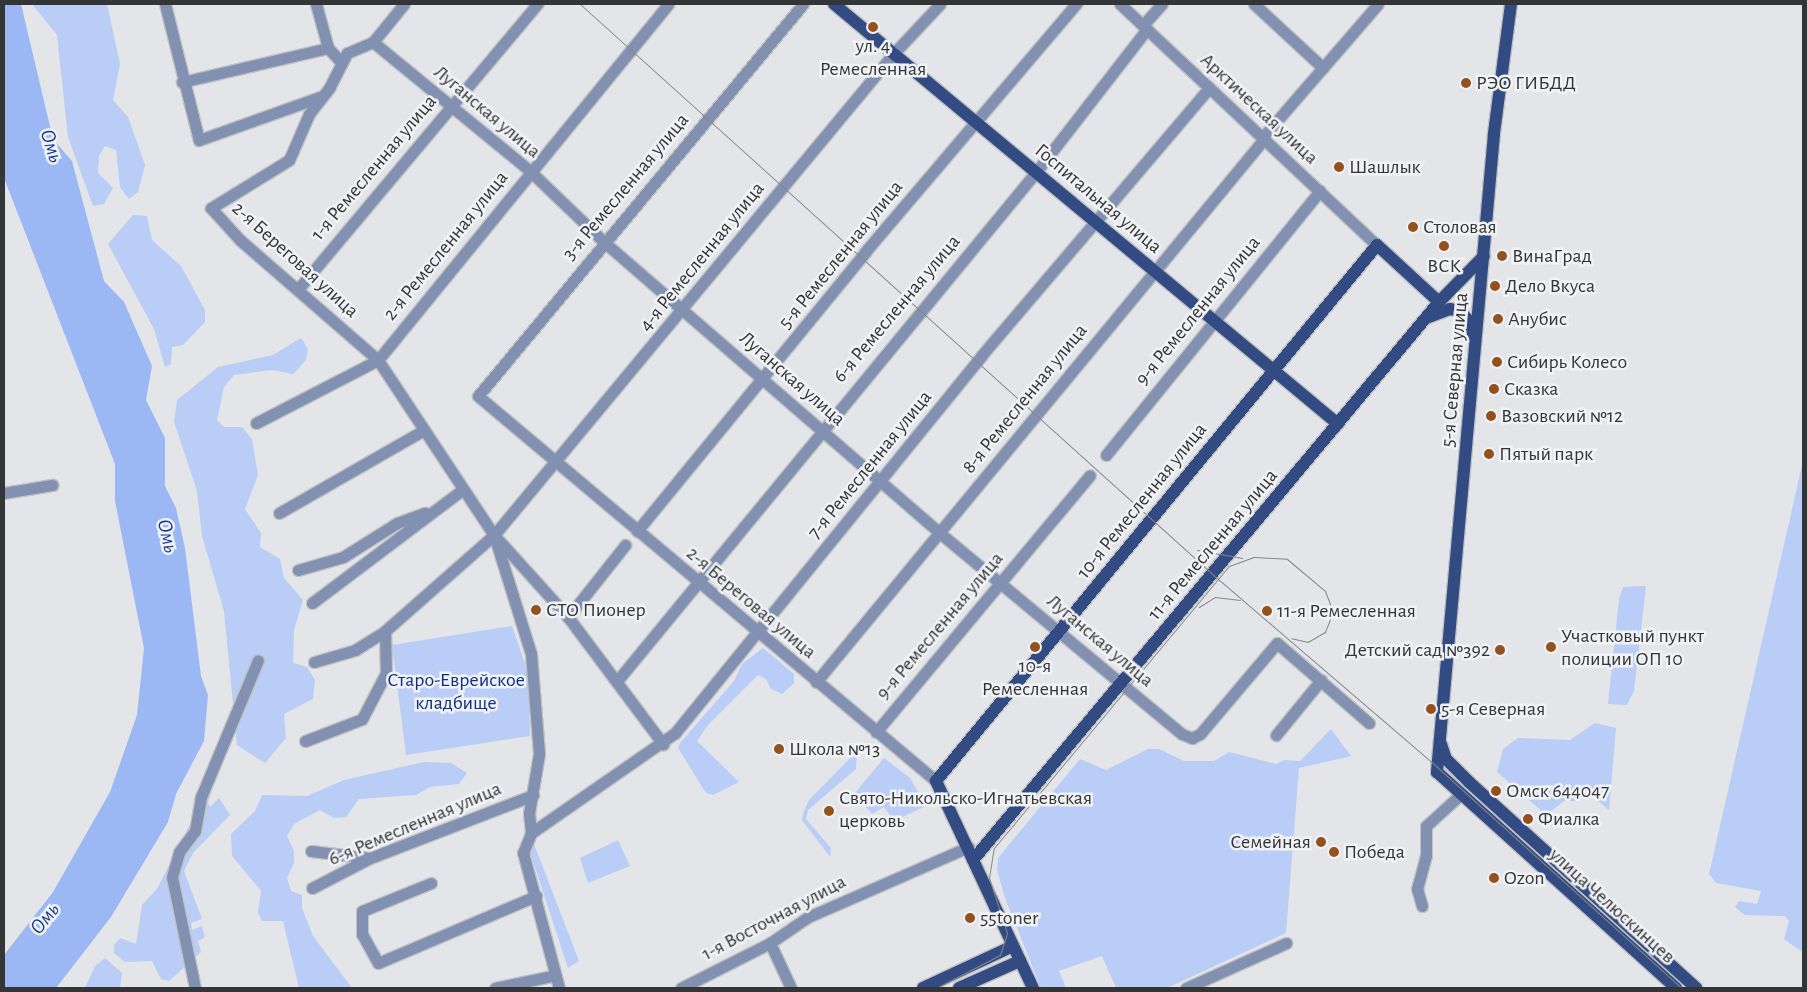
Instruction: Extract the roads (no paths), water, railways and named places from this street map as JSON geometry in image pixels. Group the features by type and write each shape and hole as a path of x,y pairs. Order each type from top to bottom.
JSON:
{"main road":[{"name":"Госпитальная улица","path":"834,4 1096,220 1338,424"},
{"name":"5-я Северная улица","path":"1440,739 1484,256 1511,4"},
{"name":"Арктическая улица","path":"1377,245 1439,302"},
{"name":"10-я Ремесленная улица","path":"936,782 1377,245"},
{"name":"11-я Ремесленная улица","path":"973,860 1122,684 1439,302 1484,256"},
{"path":"1424,320 1450,309 1460,311 1469,321 1475,352"},
{"name":"улица Челюскинцев","path":"1440,739 1437,772 1460,795 1676,988"},
{"name":"улица Челюскинцев","path":"1440,739 1452,767 1696,988"},
{"name":"2-я Береговая улица","path":"936,782 1033,988"},
{"path":"1525,852 1534,842"},
{"path":"923,988 1013,946"},
{"path":"959,988 1020,961"}],"street":[{"path":"165,4 182,82 199,140 320,97"},
{"path":"316,4 328,48 341,62 347,53 373,42 404,4"},
{"name":"1-я Ремесленная улица","path":"299,288 537,4"},
{"name":"2-я Ремесленная улица","path":"256,423 378,360 530,171 668,4"},
{"name":"3-я Ремесленная улица","path":"478,396 803,4"},
{"name":"4-я Ремесленная улица","path":"314,662 354,650 385,631 494,536 894,53 940,4"},
{"name":"5-я Ремесленная улица","path":"638,531 1076,4"},
{"name":"Арктическая улица","path":"1120,4 1377,245"},
{"name":"6-я Ремесленная улица","path":"617,681 699,586 822,429 1036,172 1162,4"},
{"path":"1254,4 1323,68"},
{"name":"8-я Ремесленная улица","path":"816,682 941,534 1263,139 1378,4"},
{"name":"Луганская улица","path":"373,42 530,171 604,242 882,480 941,534 1122,684 1192,738 1278,643 1321,680"},
{"path":"182,82 328,48"},
{"name":"2-я Береговая улица","path":"341,62 330,87 320,97 289,160 211,208 218,219 299,288 378,360 494,536"},
{"name":"7-я Ремесленная улица","path":"531,833 663,744 757,634 1096,220 1209,88"},
{"name":"9-я Ремесленная улица","path":"1106,455 1213,320 1320,191"},
{"name":"2-я Береговая улица","path":"478,396 555,463 638,531 699,586 936,782"},
{"path":"279,513 424,430"},
{"name":"9-я Ремесленная улица","path":"876,732 1090,475"},
{"path":"4,493 52,485"},
{"path":"312,603 462,490"},
{"path":"298,570 343,557 397,524 437,509"},
{"path":"494,536 568,617 663,744"},
{"path":"494,536 531,654 539,754 533,795 531,833 524,853 559,988"},
{"path":"568,617 625,545"},
{"path":"305,740 362,719 386,673 385,631"},
{"path":"195,988 172,877 179,852 195,830 201,796 258,660"},
{"path":"1276,735 1321,680 1369,723"},
{"name":"6-я Ремесленная улица","path":"312,888 370,858 533,795"},
{"path":"1422,906 1417,889 1426,855 1426,826 1460,795"},
{"name":"1-я Восточная улица","path":"681,988 770,943 808,917 968,847"},
{"path":"310,851 370,858"},
{"path":"431,883 362,911 362,934 378,963 536,896"},
{"path":"770,943 791,988"},
{"path":"1186,988 1286,943"},
{"path":"495,988 556,975"}],"water":[{"name":"Омь","path":"4,4 21,4 53,139 72,161 104,281 124,302 152,366 146,400 165,438 165,486 176,508 185,548 201,676 208,695 204,741 176,794 168,822 111,917 56,988 4,988 4,955 53,892 110,792 137,715 144,648 115,501 115,464 4,178"}],"tram line":[{"path":"580,4 1218,579 1437,767 1682,988"},
{"path":"1197,550 1242,558"},
{"path":"936,988 1000,955 1007,933 989,878 994,848 1229,566 1254,557 1287,559 1325,591 1333,612 1325,632 1308,642 1291,638"},
{"path":"1199,607 1215,597 1240,600"}],"place":[{"name":"ул. 4 Ремесленная","path":"873,27"},
{"name":"РЭО ГИБДД","path":"1466,83"},
{"name":"Шашлык","path":"1339,167"},
{"name":"Столовая","path":"1413,227"},
{"name":"ВСК","path":"1444,246"},
{"name":"ВинаГрад","path":"1502,256"},
{"name":"Дело Вкуса","path":"1495,286"},
{"name":"Анубис","path":"1498,319"},
{"name":"Сибирь Колесо","path":"1497,362"},
{"name":"Сказка","path":"1494,389"},
{"name":"Вазовский №12","path":"1491,416"},
{"name":"Пятый парк","path":"1489,454"},
{"name":"СТО Пионер","path":"536,610"},
{"name":"11-я Ремесленная","path":"1267,611"},
{"name":"10-я Ремесленная","path":"1035,647"},
{"name":"Участковый пункт полиции ОП 10","path":"1551,647"},
{"name":"Детский сад №392","path":"1500,650"},
{"name":"5-я Северная","path":"1431,709"},
{"name":"Школа №13","path":"779,749"},
{"name":"Омск 644047","path":"1496,791"},
{"name":"Свято-Никольско-Игнатьевская церковь","path":"829,811"},
{"name":"Фиалка","path":"1528,819"},
{"name":"Семейная","path":"1321,842"},
{"name":"Победа","path":"1334,852"},
{"name":"Ozon","path":"1494,878"},
{"name":"55toner","path":"970,918"}],"park label":[{"name":"Старо-Еврейское кладбище","path":"456,692"}]}
